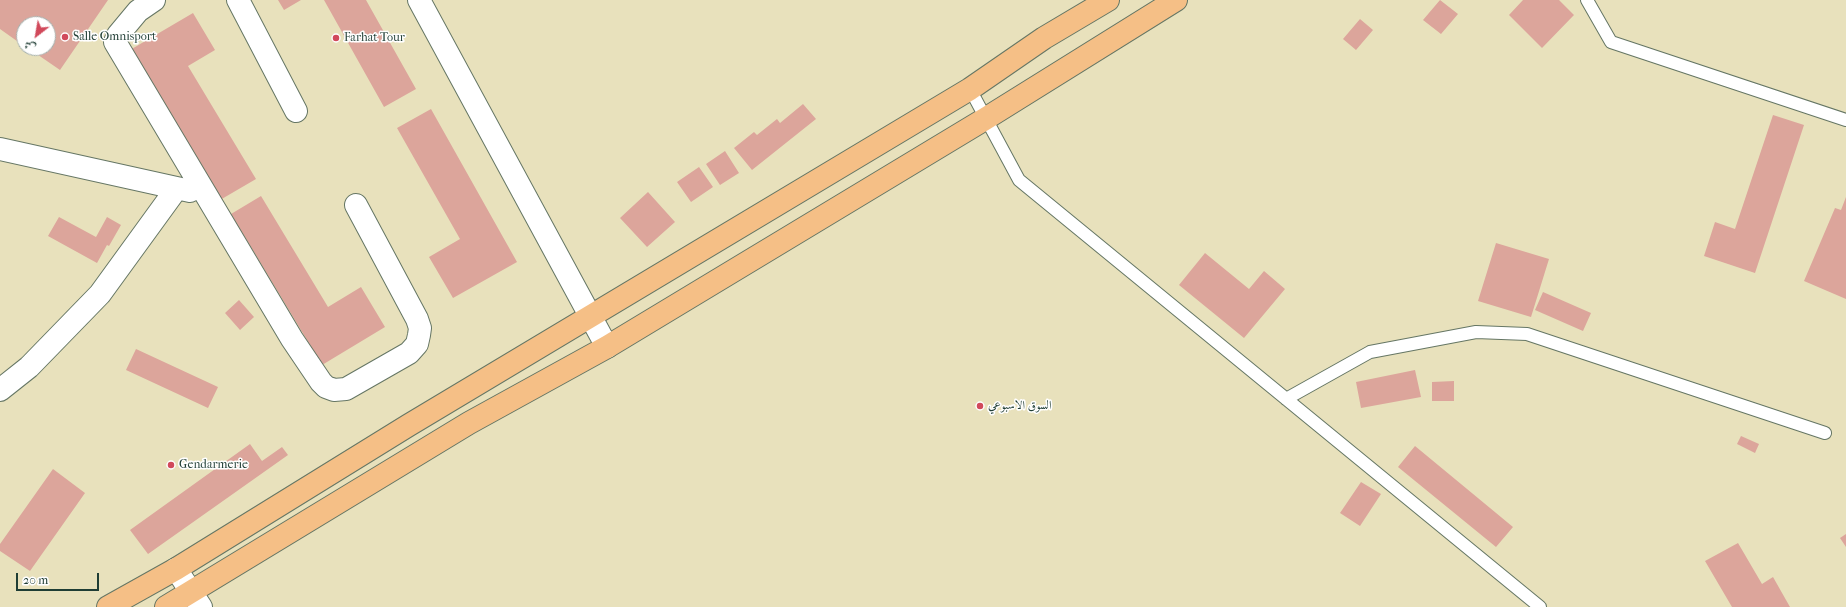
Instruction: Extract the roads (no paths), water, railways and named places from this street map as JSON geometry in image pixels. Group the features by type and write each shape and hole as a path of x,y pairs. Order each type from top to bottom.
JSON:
{"main road":[{"path":"108,607 176,569 409,425 970,89 1044,38 1108,0"},
{"path":"166,607 196,600 469,423 607,347 985,119 1176,0"}],"street":[{"path":"154,0 138,11 118,35 115,42 292,339 321,382 326,387 334,390 346,389 409,353 417,344 420,328 417,319 356,205"},
{"path":"238,0 296,111"},
{"path":"419,0 607,347"},
{"path":"0,149 205,194"},
{"path":"0,390 29,367 100,294 177,188"},
{"path":"176,569 196,600"}],"lane":[{"path":"1587,0 1611,42 1846,120"},
{"path":"970,89 1019,180 1540,607"},
{"path":"1286,399 1370,352 1476,332 1527,334 1825,433"}],"place":[{"name":"Salle Omnisport","path":"65,37"},
{"name":"Farhat Tour","path":"336,38"},
{"name":"السوق الاسبوعي","path":"980,406"},
{"name":"Gendarmerie","path":"171,465"}]}
